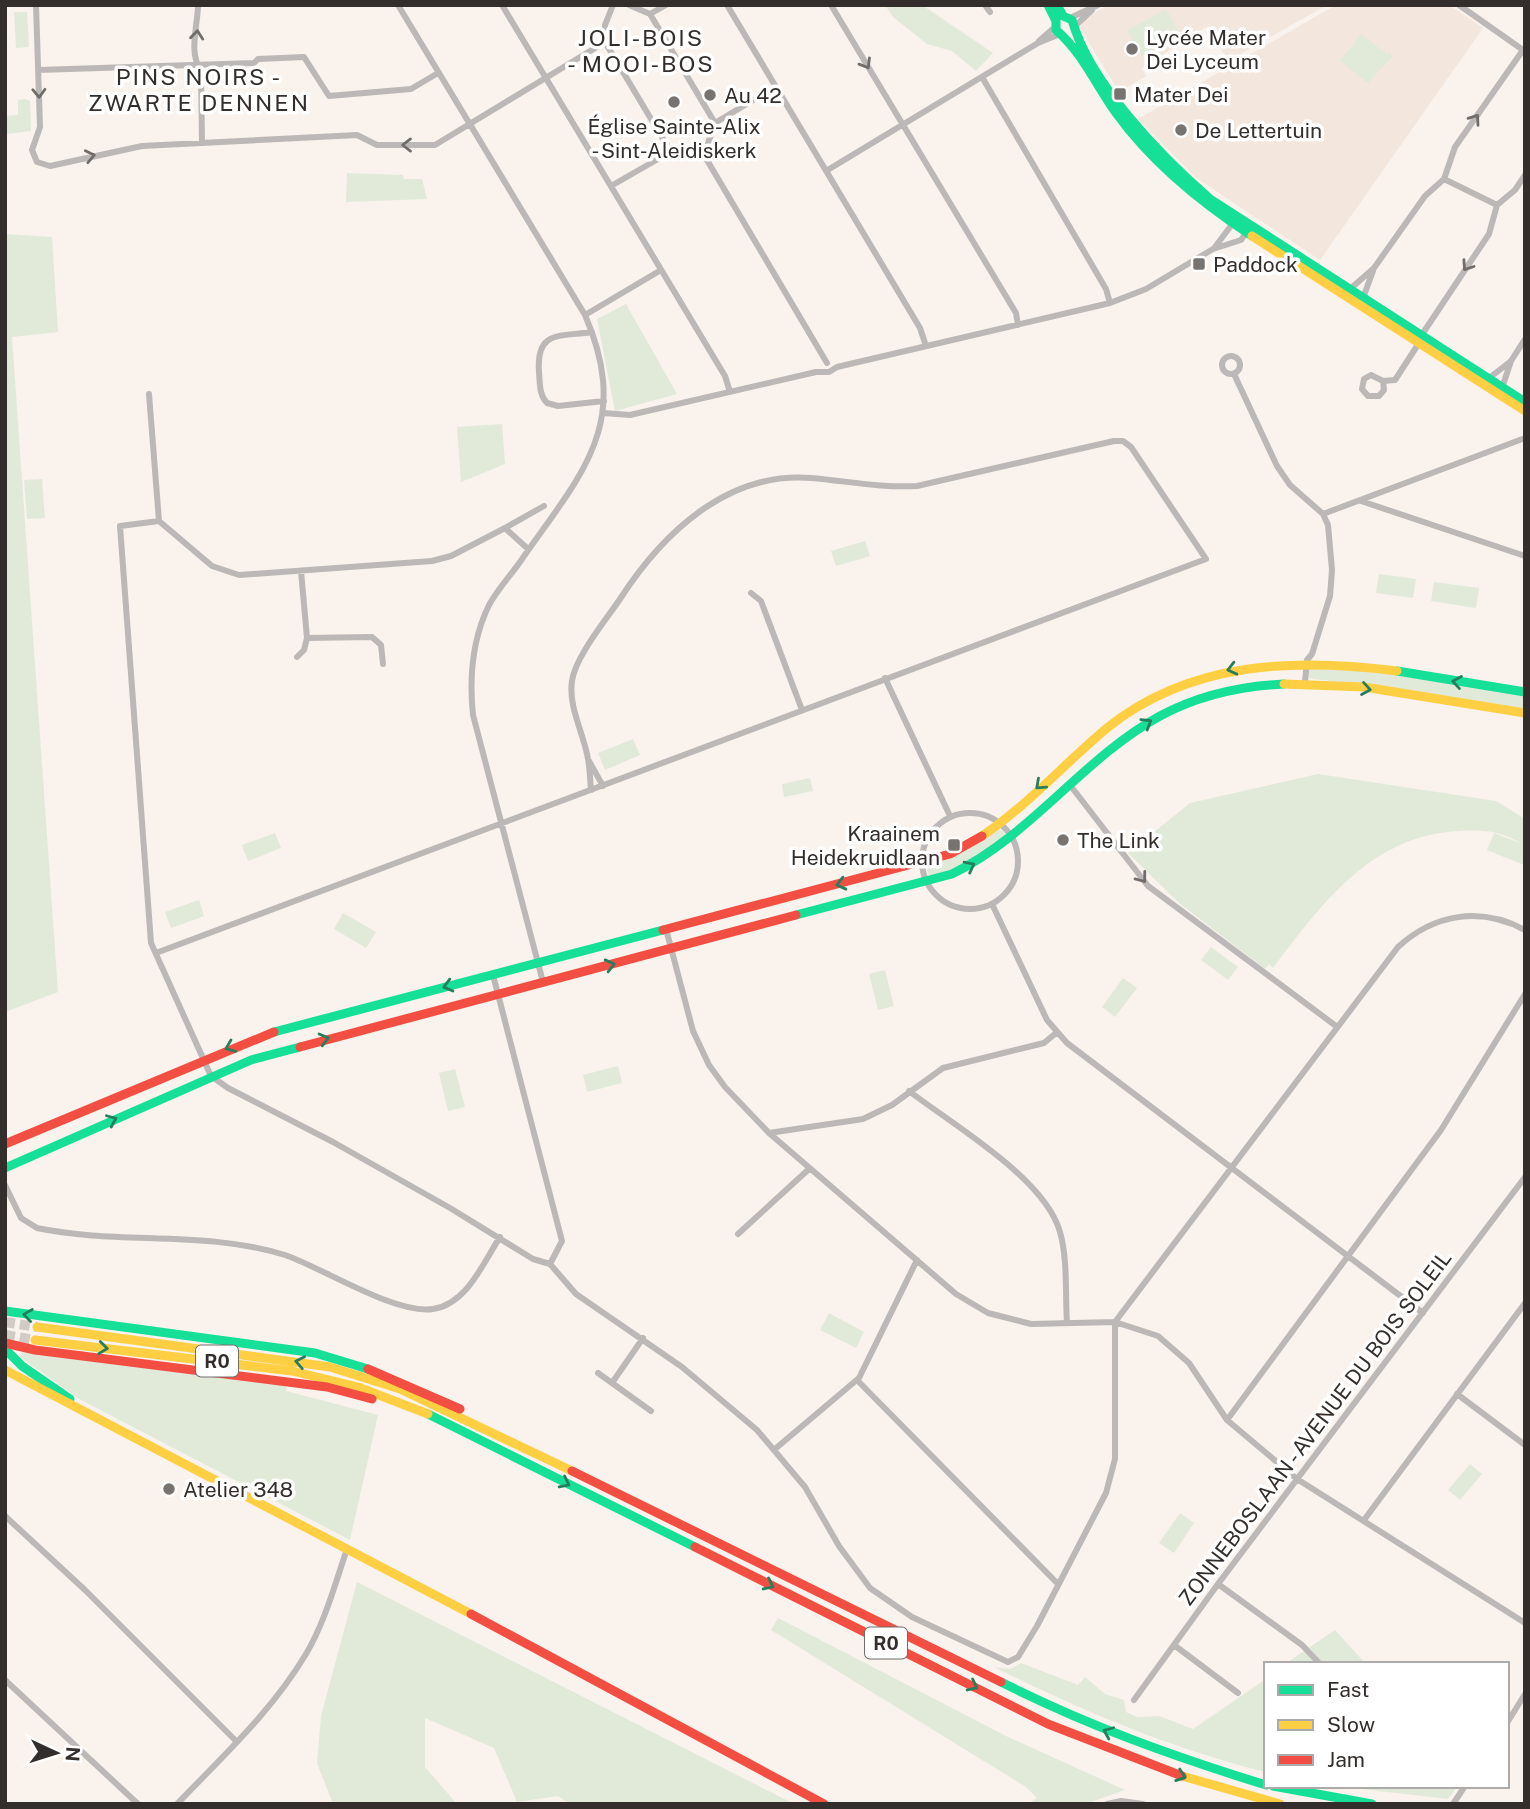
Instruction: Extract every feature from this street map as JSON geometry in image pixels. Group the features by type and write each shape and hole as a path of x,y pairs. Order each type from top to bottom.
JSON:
{"main road":[{"path":"1048,5 1128,118 1180,173 1240,219 1248,230 1525,402"},
{"path":"1057,5 1064,26 1115,113 1142,146 1195,197 1230,224 1248,230 1363,299 1525,411"},
{"path":"5,1144 259,1036 921,864 967,846 1129,712 1175,687 1248,665 1307,662 1525,692"},
{"path":"5,1168 211,1076 282,1050 927,882 966,868 1012,838 1130,735 1173,709 1245,686 1305,681 1525,713"},
{"path":"1057,770 1070,785"},
{"path":"72,1115 80,1134"},
{"path":"5,1311 286,1348 368,1373"},
{"name":"R0","path":"37,1327 285,1359 368,1373 443,1401 480,1419 488,1429 1057,1710 1151,1749 1264,1784"},
{"name":"R0","path":"35,1339 329,1378 444,1421 1048,1724 1172,1773 1280,1804"},
{"path":"5,1343 327,1387 394,1403"},
{"path":"14,1358 12,1350 19,1347"},
{"path":"5,1349 82,1409"},
{"path":"5,1370 824,1804"},
{"path":"1284,1788 1372,1804"}],"street":[{"path":"36,5 40,127 32,150 34,159 50,166 142,146 357,135 377,145 435,145 605,43"},
{"path":"198,5 197,65 201,70 202,143"},
{"path":"398,5 585,315 593,332 601,364 603,413 582,477 489,605 478,635 471,670 473,715 543,982"},
{"path":"502,5 725,376 730,391"},
{"path":"613,5 606,25 605,43 672,151"},
{"path":"629,5 650,14 715,123"},
{"path":"650,14 666,5"},
{"path":"727,5 920,328 926,346"},
{"path":"831,5 1016,313 1018,325"},
{"path":"985,5 990,12"},
{"path":"1349,290 1374,268 1425,196 1444,179 1455,147 1524,50 1459,5"},
{"path":"826,171 1097,6"},
{"path":"38,71 197,65 304,57 329,96 411,89 438,73"},
{"path":"982,77 1106,289 1110,303"},
{"path":"775,87 715,123 704,155 827,363 837,367"},
{"path":"611,186 672,151 704,155"},
{"path":"1383,380 1395,380 1489,234 1497,205 1515,190 1525,174"},
{"path":"1444,179 1497,205"},
{"path":"1213,248 1230,224 1240,219"},
{"path":"603,413 623,416 816,372 829,372 837,367 1110,303 1146,289 1213,248 1241,240 1248,230"},
{"path":"1363,299 1374,268"},
{"path":"585,315 661,270"},
{"path":"593,332 552,337 543,342 537,353 541,393 547,403 558,406 604,401"},
{"path":"1502,388 1511,361 1525,340"},
{"path":"1488,379 1511,361"},
{"path":"816,372 827,363"},
{"path":"1234,374 1277,466 1290,485 1323,514 1331,536 1330,596 1307,662 1305,681"},
{"path":"149,394 159,521 212,566 226,572 239,575 432,561 451,556 544,506"},
{"path":"1323,514 1525,438"},
{"path":"156,953 603,786 885,678 1206,559 1131,447 1122,441 917,486 895,487 809,478 772,480 733,491 684,522 644,561 578,664 571,692 588,759 591,790"},
{"path":"1360,501 1525,556"},
{"path":"159,521 120,526 150,930 156,953 211,1076 228,1088 333,1142 500,1237 533,1259 551,1264 576,1294 643,1338 724,1400 775,1449 805,1487 839,1546 870,1588 912,1617 1008,1661 1018,1657 1106,1493 1115,1459 1115,1322 1336,1026 1391,956 1420,928 1467,916 1496,919 1525,930"},
{"path":"505,528 528,549"},
{"path":"298,657 304,650 307,638 301,571"},
{"path":"751,593 761,601 802,710"},
{"path":"307,638 372,637 381,645 383,664"},
{"path":"885,678 950,816"},
{"path":"588,759 603,786"},
{"path":"1070,785 1148,886 1336,1026"},
{"path":"970,812 983,814 999,822 1012,838 1018,853 1018,870 1005,894 992,904 967,909 953,906 934,893 921,864 929,834 950,816 970,812"},
{"path":"992,904 1039,1005 1056,1033 1423,1312"},
{"path":"666,929 693,1031 709,1065 741,1106 809,1169 956,1294 988,1312 1031,1324 1115,1322 1148,1331 1177,1350 1227,1420 1297,1479 1525,1623"},
{"path":"493,975 562,1241 551,1264"},
{"path":"1227,1420 1441,1130 1525,994"},
{"path":"769,1133 863,1119 886,1109 943,1068 1044,1043 1056,1033"},
{"path":"909,1091 1026,1180 1047,1204 1063,1243 1067,1323"},
{"path":"738,1234 809,1169"},
{"name":"ZONNEBOSLAAN - AVENUE DU BOIS SOLEIL","path":"1134,1700 1218,1584 1525,1177"},
{"path":"5,1185 21,1218 37,1228 249,1246 285,1256 415,1309 439,1308 461,1295 500,1237"},
{"path":"775,1449 857,1380 916,1260"},
{"path":"1364,1520 1525,1303"},
{"path":"612,1383 643,1338"},
{"path":"598,1373 651,1411"},
{"path":"857,1380 1058,1584"},
{"path":"1457,1394 1524,1442"},
{"path":"5,1516 85,1590 237,1742"},
{"path":"177,1804 274,1701 307,1651 331,1596 347,1549"},
{"path":"1218,1584 1303,1645 1318,1662"},
{"path":"1174,1645 1238,1693"},
{"path":"5,1680 138,1804"},
{"path":"1509,1720 1525,1695"},
{"path":"1452,1804 1464,1788"},
{"path":"1107,1804 1121,1801 1143,1804"}],"shaded area":[{"name":"Lycée Mater Dei Lyceum","path":"1108,5 1327,5 1228,61 1208,26 1142,68 1146,76 1119,92 1080,28 1085,19"},
{"path":"1336,5 1449,5 1483,28 1320,260 1195,177 1138,119"}],"green space":[{"path":"885,5 922,5 993,53 976,71 952,51 927,44 893,17"},
{"path":"1166,9 1180,33 1142,56 1127,31"},
{"path":"14,12 27,12 29,47 16,48"},
{"path":"1361,34 1387,54 1390,52 1392,57 1368,83 1340,61"},
{"path":"18,100 30,101 31,131 7,134 5,116 18,115"},
{"path":"347,173 403,175 404,179 422,179 427,199 346,202"},
{"path":"5,234 52,237 58,332 12,337 58,992 5,1012"},
{"path":"626,304 677,394 615,411 597,319"},
{"path":"502,424 505,464 461,482 457,427"},
{"path":"42,479 45,518 27,519 24,480"},
{"path":"865,541 870,556 836,566 831,551"},
{"path":"1379,574 1416,579 1413,598 1376,593"},
{"path":"1434,582 1479,588 1476,608 1431,601"},
{"path":"1335,666 1525,695 1525,710 1309,678 1309,667"},
{"path":"633,739 640,755 605,770 598,753"},
{"path":"1318,774 1496,801 1525,819 1524,865 1487,850 1494,833 1520,843 1505,835 1490,832 1458,831 1427,836 1399,846 1351,877 1310,920 1273,968 1269,964 1265,969 1179,903 1128,853 1190,803"},
{"path":"810,778 813,791 784,797 782,784"},
{"path":"996,829 1003,831 1006,837 977,860 933,878 929,875 927,870 930,867"},
{"path":"275,833 281,848 248,861 242,845"},
{"path":"199,900 204,916 171,928 165,912"},
{"path":"343,913 376,932 366,948 334,929"},
{"path":"1211,947 1238,967 1228,980 1201,960"},
{"path":"885,970 894,1006 878,1010 869,974"},
{"path":"1123,978 1137,988 1115,1017 1102,1007"},
{"path":"618,1066 622,1083 587,1092 583,1075"},
{"path":"455,1069 465,1107 448,1111 439,1073"},
{"path":"829,1313 864,1332 856,1348 820,1330"},
{"path":"22,1352 286,1385 286,1391 378,1415 350,1540 81,1400 20,1357"},
{"path":"1470,1464 1482,1474 1460,1500 1448,1490"},
{"path":"1180,1513 1194,1523 1174,1553 1159,1543"},
{"path":"357,1582 794,1804 569,1804 558,1796 517,1802 494,1748 425,1718 425,1767 457,1804 333,1804 317,1763 321,1716"},
{"path":"778,1618 1006,1736 1125,1790 1085,1804 1028,1804 1037,1798 1026,1787 771,1630"},
{"path":"1335,1630 1364,1662 1288,1662"},
{"path":"1021,1663 1078,1685 1085,1677 1105,1694 1124,1700 1126,1712 1137,1717 1159,1716 1193,1729 1264,1680 1264,1771 1196,1752 1127,1727 994,1667 1010,1669"},
{"path":"1353,1788 1456,1788 1448,1799"}],"tunnel":[{"path":"5,1322 37,1327"},
{"path":"5,1335 35,1340"}],"traffic: fast":[{"path":"1048,5 1056,21 1056,30 1074,48 1116,113 1145,149 1196,195 1252,236"},
{"path":"1057,5 1063,16 1072,20 1094,69 1129,117 1170,162 1210,199 1525,402"},
{"path":"1397,671 1525,692"},
{"path":"796,915 952,874 1007,839 1106,753 1160,716 1220,693 1284,684"},
{"path":"274,1032 663,930"},
{"path":"5,1168 251,1060 300,1047"},
{"path":"5,1311 315,1353 368,1369"},
{"path":"5,1349 22,1366 70,1399"},
{"path":"428,1414 695,1547"},
{"path":"1001,1682 1066,1713 1131,1739 1264,1784"},
{"path":"1284,1788 1372,1804"}],"traffic: slow":[{"path":"1252,236 1525,411"},
{"path":"982,836 1015,811 1107,728 1139,706 1173,689 1209,677 1283,666 1321,665 1397,671"},
{"path":"1284,684 1364,687 1525,713"},
{"path":"37,1327 330,1367 400,1389 572,1471"},
{"path":"35,1340 292,1371 358,1387 428,1414"},
{"path":"5,1370 471,1614"},
{"path":"1182,1776 1280,1804"}],"traffic: jam":[{"path":"663,930 950,854 982,836"},
{"path":"300,1047 796,915"},
{"path":"5,1144 274,1032"},
{"path":"5,1343 35,1350 327,1387 372,1399"},
{"path":"368,1369 460,1409"},
{"path":"572,1471 1001,1682"},
{"path":"695,1547 1048,1724 1182,1776"},
{"path":"471,1614 824,1804"}],"place":[{"name":"Lycée Mater Dei Lyceum","path":"1132,49"},
{"name":"Mater Dei","path":"1120,94"},
{"name":"Au 42","path":"710,95"},
{"name":"Église Sainte-Alix - Sint-Aleidiskerk","path":"674,102"},
{"name":"De Lettertuin","path":"1181,130"},
{"name":"Paddock","path":"1199,264"},
{"name":"The Link","path":"1063,840"},
{"name":"Kraainem Heidekruidlaan","path":"954,845"},
{"name":"Atelier 348","path":"169,1489"}],"district":[{"name":"JOLI-BOIS - MOOI-BOS","path":"641,50"},
{"name":"PINS NOIRS - ZWARTE DENNEN","path":"199,89"}]}
